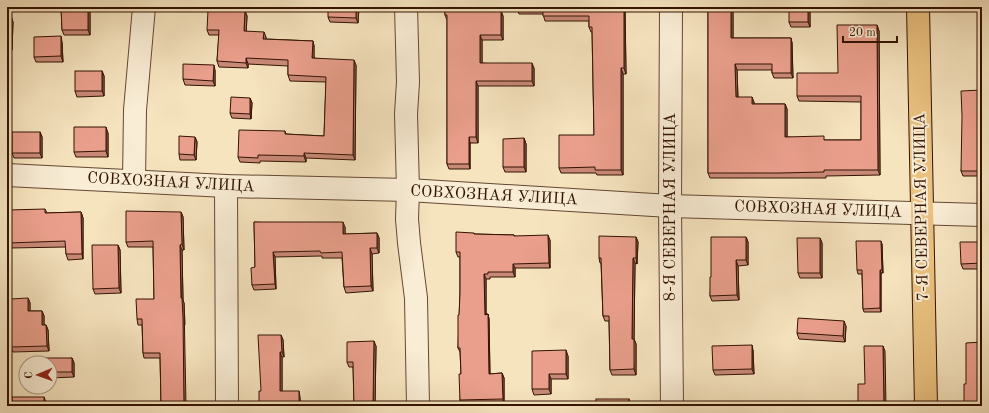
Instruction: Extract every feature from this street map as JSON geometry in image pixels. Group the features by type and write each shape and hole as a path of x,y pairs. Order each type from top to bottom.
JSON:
{"main road":[{"name":"7-Я СЕВЕРНАЯ УЛИЦА","path":"918,7 926,406"}],"street":[{"path":"134,181 135,110 144,7"},
{"path":"406,7 408,82 406,114 408,190 407,219 416,298 418,406"},
{"name":"8-Я СЕВЕРНАЯ УЛИЦА","path":"671,7 670,206 672,406"},
{"name":"СОВХОЗНАЯ УЛИЦА","path":"7,175 226,186 408,190 670,206 922,212 982,215"},
{"path":"226,186 227,406"}],"building":[{"path":"61,7 88,7 88,30 62,30"},
{"path":"328,7 356,7 356,18 328,17"},
{"path":"445,7 469,7 469,11 501,11 501,35 480,35 480,63 532,63 532,81 476,81 476,137 469,137 469,164 447,164 447,15 445,15"},
{"path":"517,7 624,7 624,68 621,68 621,170 595,170 595,167 559,168 559,135 594,135 592,27 589,27 589,16 543,16 543,9 517,9"},
{"path":"708,7 731,7 731,38 791,38 791,73 772,73 772,64 735,64 736,97 752,97 752,104 785,104 785,137 824,136 824,140 861,140 861,96 797,96 797,73 838,73 837,25 877,25 878,170 824,170 824,172 780,173 708,173"},
{"path":"789,7 808,7 808,22 789,22"},
{"path":"208,10 245,11 244,31 264,32 263,39 313,41 312,58 354,60 353,155 304,153 304,156 258,155 258,158 238,157 239,130 285,131 285,134 324,136 326,77 288,75 288,60 246,58 246,63 217,61 219,30 207,30"},
{"path":"7,16 11,16 10,45 7,45"},
{"path":"61,36 61,56 34,57 34,37"},
{"path":"183,64 214,65 213,81 183,79"},
{"path":"75,71 102,71 102,91 75,91"},
{"path":"982,90 982,171 961,171 961,91"},
{"path":"231,97 250,98 250,114 230,113"},
{"path":"74,127 106,127 106,151 74,152"},
{"path":"12,132 40,132 40,153 12,153"},
{"path":"179,136 195,137 194,155 179,154"},
{"path":"524,138 524,167 503,167 503,139"},
{"path":"45,209 45,213 81,212 82,254 66,254 65,241 8,243 8,210"},
{"path":"126,211 181,212 182,244 180,245 184,406 129,406 129,404 161,403 160,353 143,353 142,319 137,319 136,299 154,299 153,241 126,242"},
{"path":"254,222 343,222 343,234 377,233 377,248 370,248 371,286 344,287 342,252 321,253 320,251 273,252 275,284 252,285 251,268 255,267"},
{"path":"456,232 514,236 548,235 549,263 513,264 513,272 488,272 488,274 484,274 485,315 488,314 489,374 502,373 503,399 460,400 459,374 461,374 460,348 458,348 458,315 460,293 460,252 456,252"},
{"path":"599,236 636,237 636,258 633,258 632,339 634,339 634,369 610,370 609,316 603,316"},
{"path":"711,237 746,237 746,260 736,260 737,295 710,296"},
{"path":"797,238 820,238 820,273 798,273"},
{"path":"856,241 881,241 882,270 880,270 880,308 863,309 862,270 857,270"},
{"path":"960,242 982,242 982,263 961,264"},
{"path":"92,245 118,245 119,288 93,289"},
{"path":"28,298 28,311 42,311 42,325 46,325 47,346 11,347 11,299"},
{"path":"798,318 844,321 843,336 797,333"},
{"path":"258,335 281,335 282,352 280,352 280,391 299,391 299,406 259,406 259,391 261,391"},
{"path":"374,341 373,406 354,406 353,362 347,362 347,342"},
{"path":"982,342 982,406 964,406 964,384 966,384 966,343"},
{"path":"752,345 752,369 713,370 712,346"},
{"path":"864,346 883,346 884,406 858,406 858,384 865,384"},
{"path":"566,350 566,374 549,374 549,389 532,389 532,351"},
{"path":"58,358 72,358 72,372 58,372"},
{"path":"12,397 44,397 44,406 12,406"},
{"path":"596,399 629,399 629,406 596,406"}]}
